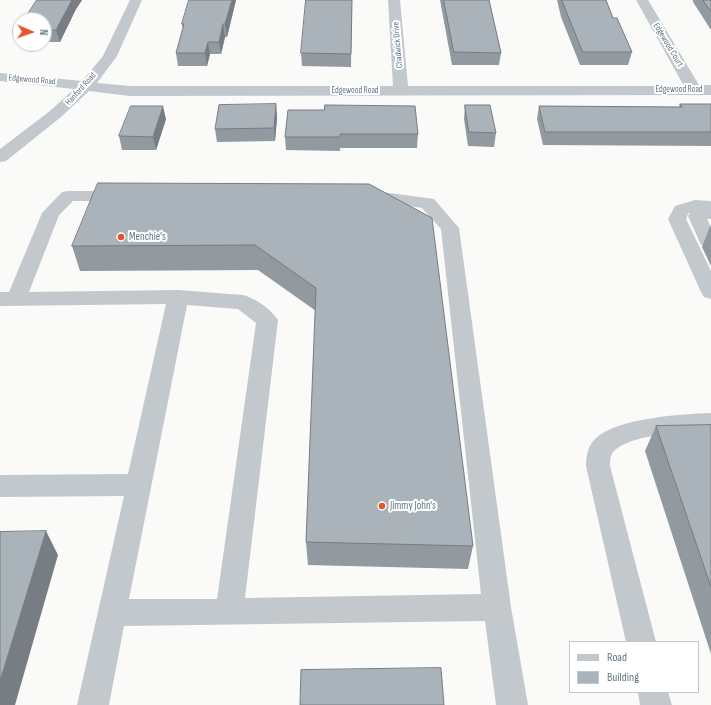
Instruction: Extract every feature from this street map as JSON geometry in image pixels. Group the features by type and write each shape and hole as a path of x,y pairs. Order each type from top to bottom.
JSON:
{"street":[{"name":"Hanford Road","path":"0,157 66,106 104,64 117,42 136,0"},
{"name":"Chadwick Drive","path":"394,0 401,91"},
{"name":"Edgewood Court","path":"642,0 694,90"},
{"name":"Edgewood Road","path":"0,77 130,91 711,90"},
{"path":"344,195 368,195 428,203 450,228 497,607 512,705"},
{"path":"139,196 68,196 51,213 8,299 178,297 243,302 267,320 229,612"},
{"path":"711,206 688,206 681,208 677,218 711,292"},
{"path":"708,241 697,216 699,214 711,214"},
{"path":"93,705 178,297"},
{"path":"641,641 598,466 599,453 610,442 636,431 687,423 711,422"},
{"path":"0,486 139,485"},
{"path":"112,613 497,607"},
{"path":"653,693 656,705"}],"building":[{"path":"37,0 72,0 56,30 52,30 52,12 29,12"},
{"path":"189,0 232,0 225,24 223,24 219,42 208,42 205,53 176,53"},
{"path":"306,0 352,0 351,54 301,53"},
{"path":"444,0 489,0 501,53 454,52"},
{"path":"562,0 606,0 613,18 617,18 632,52 583,52"},
{"path":"703,0 711,0 711,11"},
{"path":"276,104 274,128 215,129 219,105"},
{"path":"680,104 711,104 711,132 545,132 539,106 682,107"},
{"path":"325,105 415,106 418,134 340,134 340,137 285,137 288,110 324,110"},
{"path":"465,105 490,105 496,133 469,132"},
{"path":"131,106 163,106 153,137 119,136"},
{"path":"98,183 369,184 432,218 473,546 306,542 316,288 255,245 72,246"},
{"path":"711,425 711,587 656,426"},
{"path":"46,531 0,681 0,532"},
{"path":"441,668 444,705 300,705 301,670"}],"place":[{"name":"Menchie's","path":"121,237"},
{"name":"Jimmy John's","path":"382,506"}]}
